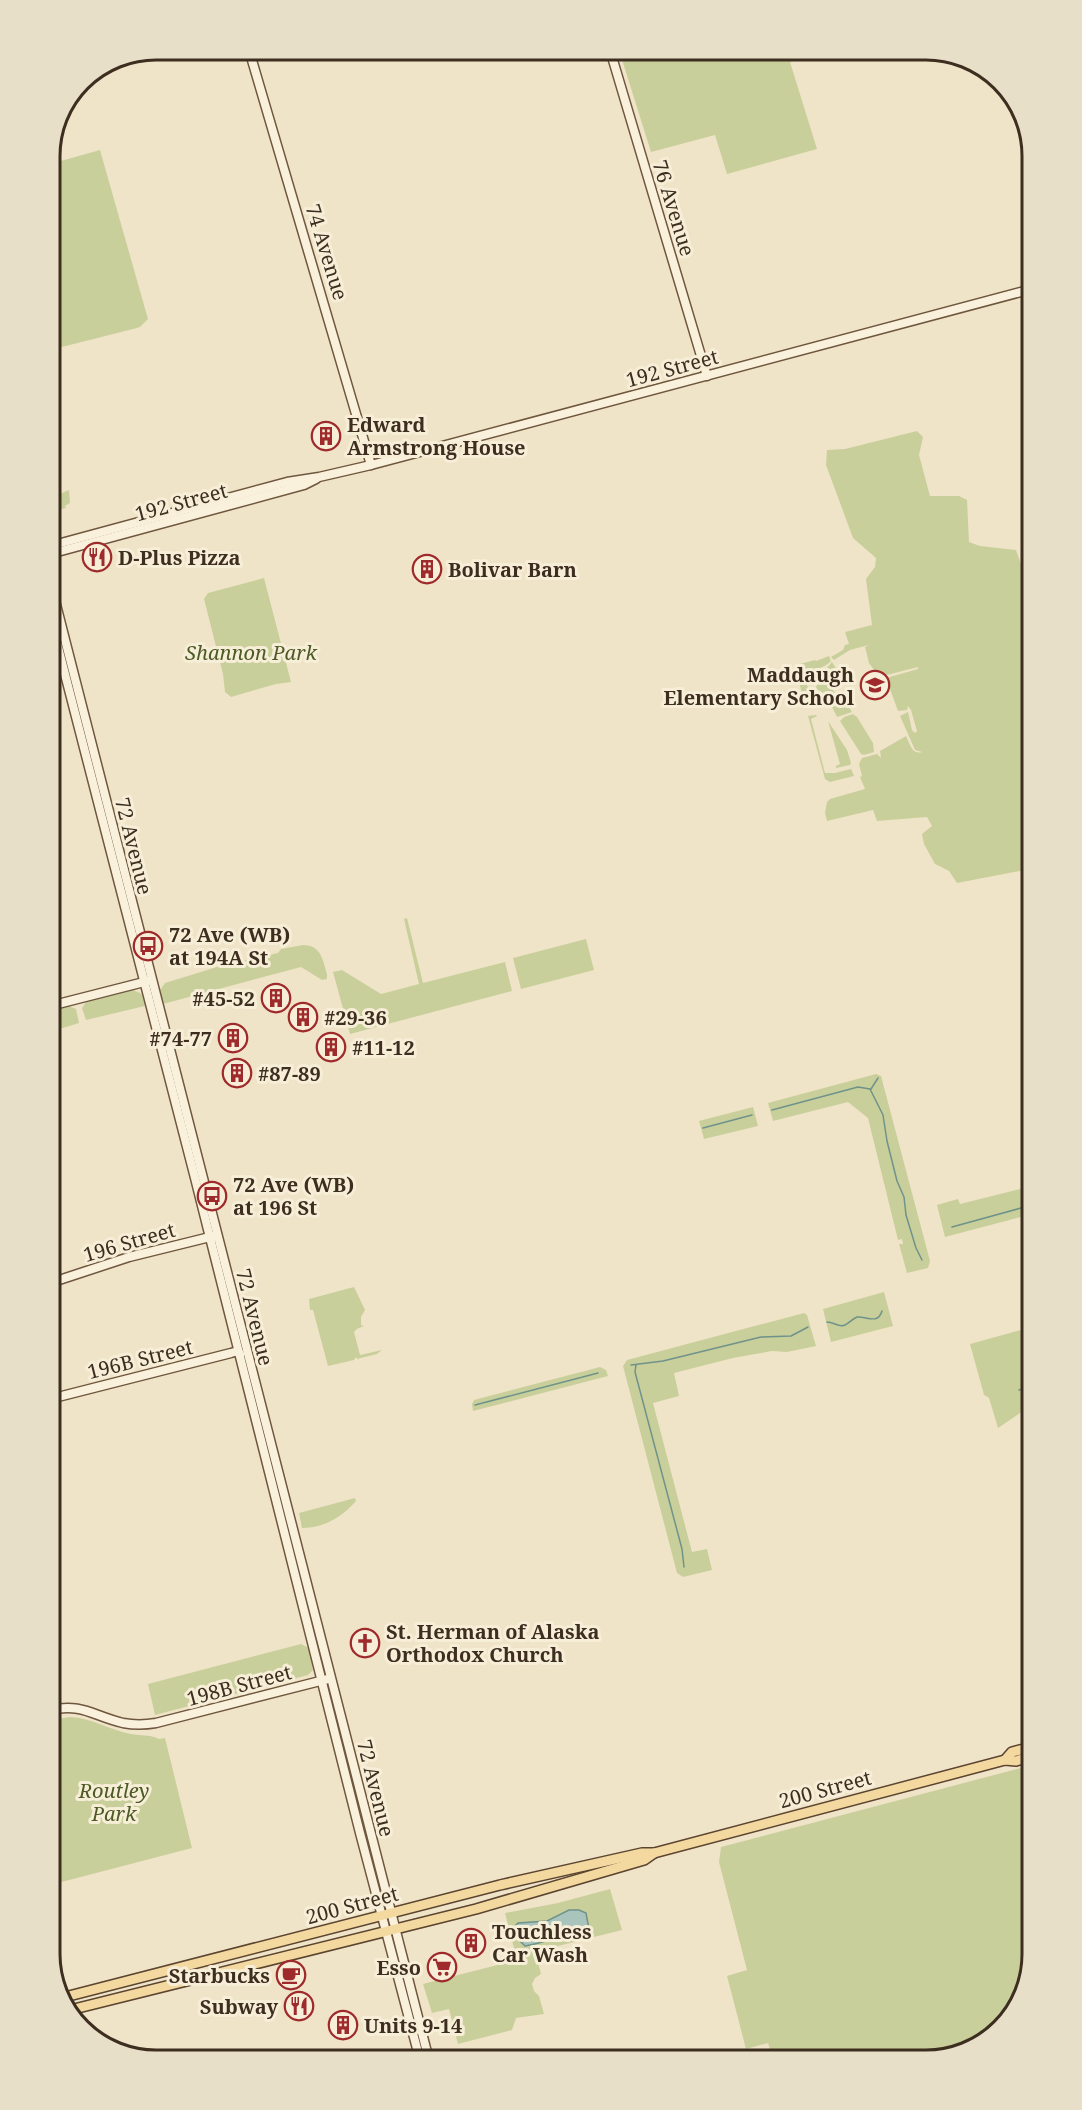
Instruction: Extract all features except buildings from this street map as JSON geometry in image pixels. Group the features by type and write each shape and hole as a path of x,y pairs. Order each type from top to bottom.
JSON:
{"main road":[{"name":"74 Avenue","path":"252,60 371,465"},
{"name":"76 Avenue","path":"613,60 707,376"},
{"name":"192 Street","path":"60,543 287,482 371,465 1022,292"},
{"name":"192 Street","path":"60,551 304,485 319,477"},
{"name":"72 Avenue","path":"60,625 92,765 104,811 111,824 176,1105 270,1442 386,1915 426,2050"},
{"name":"72 Avenue","path":"60,653 91,760 195,1152 250,1399 327,1679"},
{"path":"60,1003 148,981"},
{"path":"176,1105 181,1112 195,1152"},
{"name":"196 Street","path":"60,1280 129,1257 213,1236"},
{"path":"238,1351 244,1358 260,1405"},
{"name":"196B Street","path":"60,1396 238,1351"},
{"path":"250,1399 256,1409 264,1440 270,1442"},
{"name":"198B Street","path":"60,1709 76,1707 121,1722 141,1725 156,1724 327,1679"},
{"name":"200 Street","path":"1005,1760 1012,1752 1022,1750"},
{"name":"200 Street","path":"70,1996 553,1873 642,1853 654,1853 1005,1760 1022,1759"},
{"name":"200 Street","path":"77,2008 476,1909 644,1860 654,1853"},
{"name":"72 Avenue","path":"391,1931 418,2050"}],"green space":[{"path":"622,60 797,60 790,62 817,149 727,174 715,135 651,152"},
{"path":"100,150 148,319 140,327 60,347 60,161"},
{"path":"917,431 923,437 919,455 930,496 959,496 967,500 969,542 980,546 1016,550 1022,567 1022,871 957,883 949,871 935,864 924,844 922,834 932,826 927,817 877,821 873,810 827,821 825,813 827,802 830,799 865,789 860,777 862,776 859,764 862,758 877,754 881,758 880,751 906,736 916,752 922,752 915,750 900,716 908,712 912,730 915,733 917,731 911,710 908,706 907,710 898,711 886,678 918,669 918,667 879,677 869,663 865,647 869,645 850,650 834,660 831,657 849,644 845,632 872,625 866,579 875,567 876,558 853,538 826,465 827,450 845,449"},
{"path":"69,490 70,503 65,506 66,508 60,510 60,494"},
{"name":"Shannon Park","path":"264,578 291,682 231,697 225,692 223,674 204,599 208,593"},
{"path":"829,656 831,661 828,664 809,673 796,665 816,661"},
{"path":"832,662 837,670 825,677 835,693 826,699 822,692 815,688 820,680 819,670 826,669"},
{"path":"795,665 807,674 807,686 820,693 824,700 805,706"},
{"path":"838,698 840,702 844,700 852,712 837,717 831,705"},
{"path":"853,714 873,743 874,752 861,754 840,721"},
{"path":"816,715 811,719 825,773 851,769 854,776 830,782 825,779 808,716"},
{"path":"828,721 847,750 850,765 836,768 840,764"},
{"path":"407,918 423,983 505,962 512,991 350,1034 333,972 342,970 381,994 419,984 404,919"},
{"path":"586,939 594,970 521,989 513,958"},
{"path":"303,945 314,948 320,954 327,979 322,980 301,967 163,1004 160,990 165,983 217,967 278,953 281,949"},
{"path":"133,990 142,994 145,1006 86,1020 82,1008 86,1002"},
{"path":"69,1006 76,1009 79,1023 60,1029 60,1008"},
{"path":"876,1074 881,1076 930,1261 928,1268 907,1273 899,1244 903,1244 902,1239 898,1240 868,1118 848,1102 773,1121 768,1103"},
{"path":"753,1107 758,1126 704,1139 699,1121"},
{"path":"1022,1188 1022,1217 945,1237 937,1205 958,1199 960,1204"},
{"path":"354,1287 365,1310 361,1317 361,1325 364,1326 354,1332 360,1355 382,1350 377,1354 357,1359 356,1357 354,1360 328,1366 313,1310 310,1310 309,1299"},
{"path":"884,1292 893,1326 831,1342 823,1309"},
{"path":"804,1313 807,1315 816,1346 733,1358 674,1373 679,1396 653,1403 692,1552 707,1549 712,1570 683,1577 677,1573 623,1366 627,1360"},
{"path":"1021,1330 1022,1412 998,1428 989,1398 984,1395 970,1344"},
{"path":"600,1367 606,1370 608,1376 473,1411 474,1400"},
{"path":"355,1498 356,1501 351,1507 339,1517 325,1524 302,1528 299,1513"},
{"path":"301,1644 309,1648 313,1670 308,1675 155,1715 148,1684"},
{"name":"Routley Park","path":"70,1717 131,1734 165,1738 192,1848 60,1882 60,1718"},
{"path":"1022,1768 1022,1954 1019,1979 1012,1996 998,2017 979,2034 963,2043 945,2048 770,2050 768,2043 746,2049 727,1976 747,1970 719,1862 721,1847"},
{"path":"610,1889 622,1930 542,1950 536,1955 541,1974 532,1984 539,1996 544,2014 516,2018 512,2030 458,2044 449,2009 432,2013 423,1984 517,1960 505,1913 558,1903"}],"water":[{"path":"569,1910 586,1913 588,1933 564,1935 525,1946 520,1941 516,1925 518,1923 547,1921"}],"waterway":[{"path":"871,1089 878,1078"},
{"path":"772,1110 858,1087 870,1089"},
{"path":"870,1089 883,1115 897,1181 904,1197 906,1215 922,1260"},
{"path":"703,1128 752,1115"},
{"path":"952,1227 1022,1208"},
{"path":"827,1322 843,1326 857,1317 878,1318 882,1311"},
{"path":"631,1365 663,1361 761,1337 791,1336 808,1327"},
{"path":"636,1365 635,1372 682,1549 684,1567"},
{"path":"475,1405 598,1373"}],"place":[{"name":"Edward Armstrong House","path":"326,436"},
{"name":"D-Plus Pizza","path":"97,557"},
{"name":"Bolivar Barn","path":"427,569"},
{"name":"Maddaugh Elementary School","path":"875,685"},
{"name":"72 Ave (WB) at 194A St","path":"148,946"},
{"name":"#45-52","path":"276,998"},
{"name":"#29-36","path":"303,1017"},
{"name":"#74-77","path":"233,1038"},
{"name":"#11-12","path":"331,1047"},
{"name":"#87-89","path":"237,1073"},
{"name":"72 Ave (WB) at 196 St","path":"212,1196"},
{"name":"St. Herman of Alaska Orthodox Church","path":"365,1643"},
{"name":"Touchless Car Wash","path":"471,1943"},
{"name":"Esso","path":"442,1967"},
{"name":"Starbucks","path":"291,1975"},
{"name":"Subway","path":"299,2006"},
{"name":"Units 9-14","path":"343,2025"}]}
